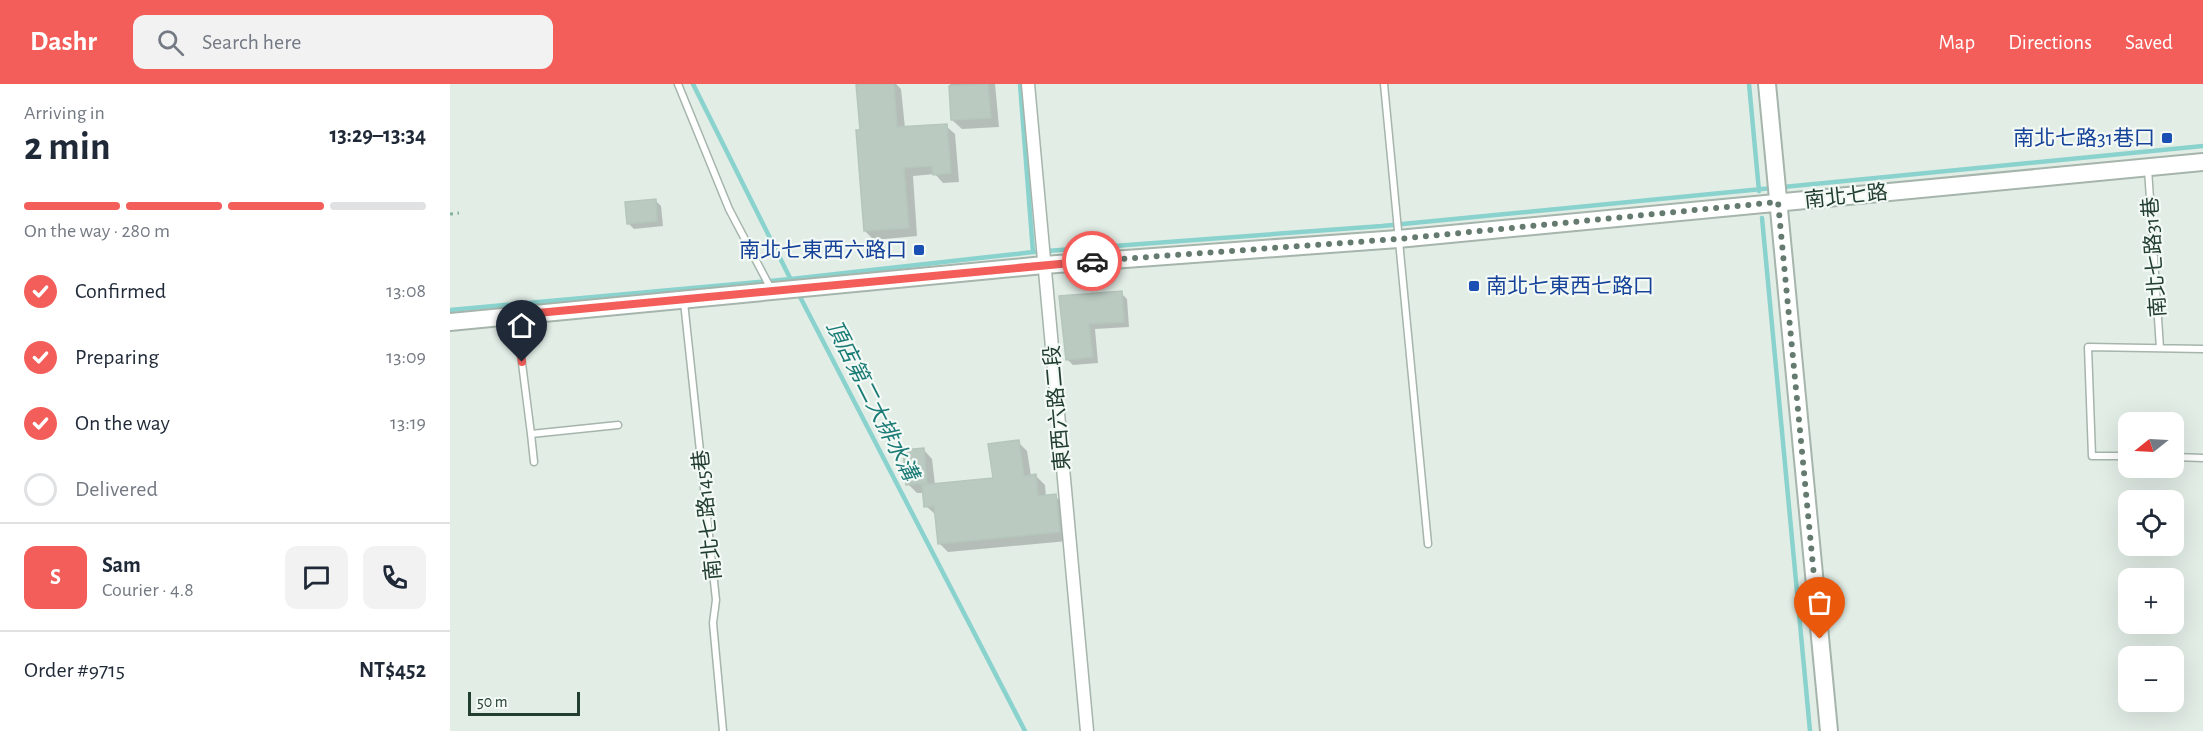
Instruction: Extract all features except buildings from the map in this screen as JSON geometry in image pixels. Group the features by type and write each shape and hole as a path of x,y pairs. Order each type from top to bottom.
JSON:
{"street":[{"name":"東西六路二段","path":"1028,84 1087,731"},
{"path":"1767,84 1829,731"},
{"name":"南北七路","path":"450,322 1044,265 1398,239 2203,162"}],"lane":[{"path":"678,84 729,209 773,292"},
{"path":"1384,84 1428,544"},
{"name":"南北七路31巷","path":"2148,166 2160,348"},
{"name":"南北七路145巷","path":"684,300 716,600 713,623 723,731"},
{"path":"516,315 534,462"},
{"name":"南北七路31巷","path":"2118,456 2092,456 2088,347 2203,349"},
{"path":"531,434 618,425"},
{"path":"2184,457 2203,458"}],"path":[{"path":"450,214 459,213"}],"waterway":[{"name":"頂店第二大排水溝","path":"693,84 791,280"},
{"path":"1020,84 1033,252"},
{"path":"1749,84 1759,191"},
{"path":"450,310 791,279 1033,252 1382,226 2203,146"},
{"path":"1762,218 1810,731"},
{"name":"頂店第二大排水溝","path":"798,293 1025,731"}],"way so far":[{"path":"1092,261 1398,239 1778,202 1820,639"}],"place":[{"name":"南北七路31巷口","path":"2167,138"},
{"name":"南北七東西六路口","path":"919,250"},
{"name":"南北七東西七路口","path":"1474,286"}],"route":[{"path":"522,362 516,315 1092,261"}]}
